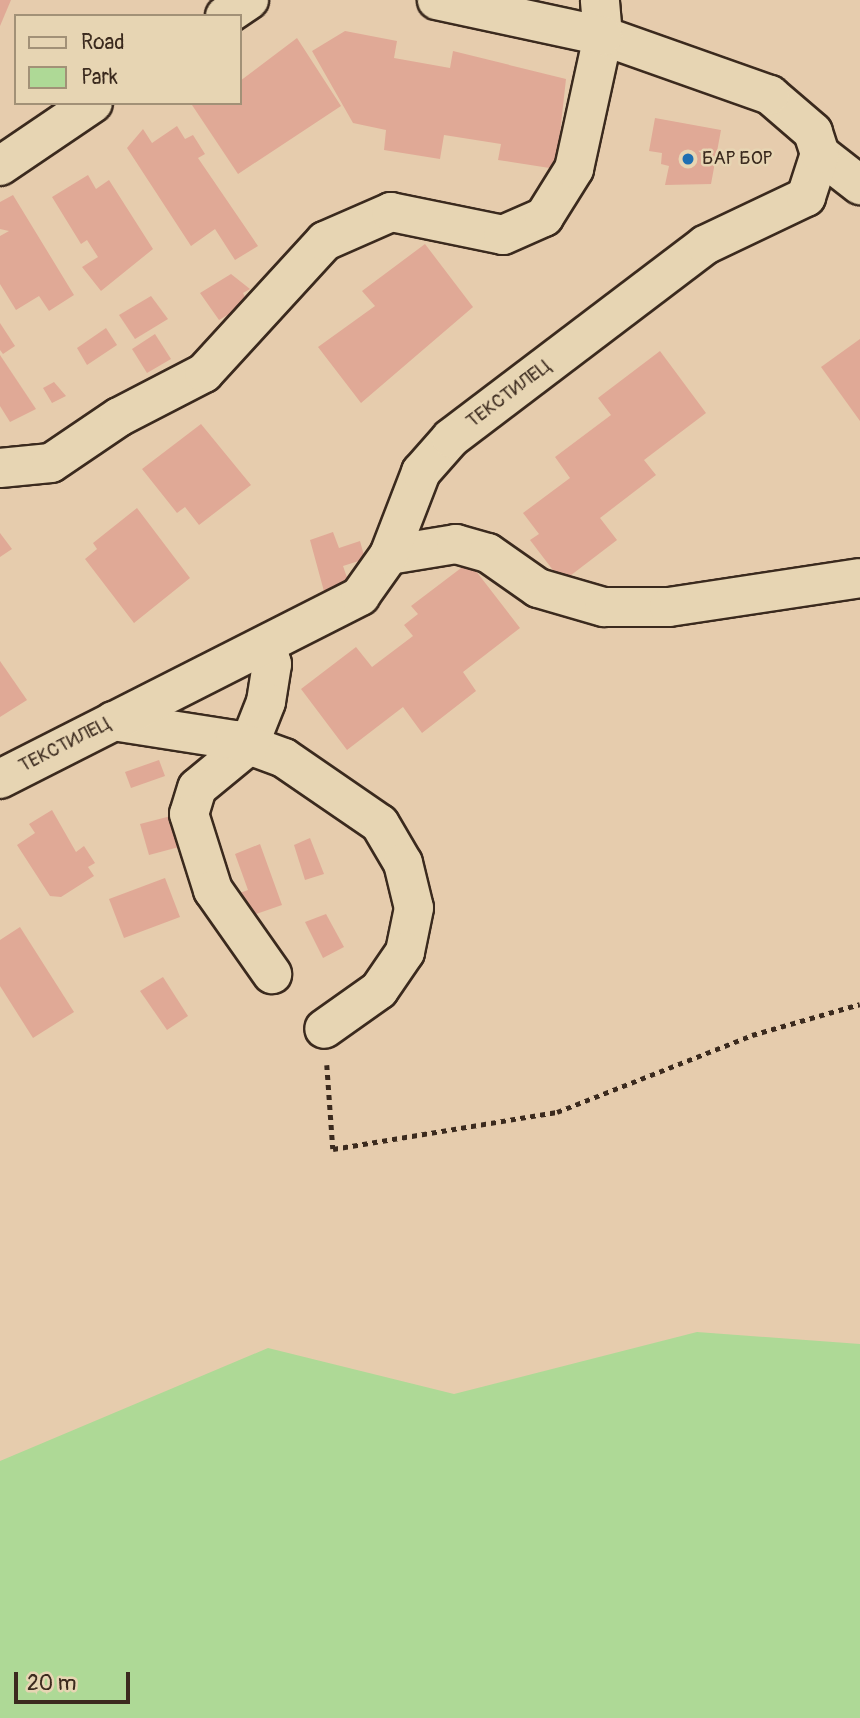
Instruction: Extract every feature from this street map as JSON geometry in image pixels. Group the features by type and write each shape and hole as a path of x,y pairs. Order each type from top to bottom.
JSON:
{"street":[{"path":"228,14 248,0"},
{"path":"438,0 602,18 769,95 813,132 820,154 860,185"},
{"path":"0,468 51,464 119,417 204,373 325,241 391,212 503,235 544,217 574,169 602,18"},
{"path":"7,151 89,105"},
{"name":"ТЕКСТИЛЕЦ","path":"0,779 267,647 360,596 389,555 421,472 452,438 705,244 806,197 820,154"},
{"path":"389,555 456,544 488,553 538,588 604,607 669,607 860,578"},
{"path":"267,647 272,664 266,702 250,746 197,788 189,814 213,890 272,974"},
{"path":"113,721 250,746 337,790 380,824 403,863 414,908 405,952 379,990 324,1030"}],"path":[{"path":"324,1030 333,1149 557,1112 752,1035 860,1004"}],"green space":[{"path":"697,1332 860,1344 860,1718 0,1718 0,1461 268,1348 454,1394"}],"building":[{"path":"0,0 11,0 0,26"},
{"path":"345,31 397,41 394,58 450,68 453,51 566,79 556,169 498,160 501,144 444,135 440,159 384,150 386,130 353,123 312,51"},
{"path":"297,38 341,106 238,174 192,105 242,105 242,79"},
{"name":"БАР БОР","path":"655,118 721,130 711,184 665,185 669,166 661,164 662,153 649,151"},
{"path":"177,126 185,139 193,135 205,154 198,158 258,246 235,260 215,229 191,246 127,148 143,129 152,143"},
{"path":"88,175 96,189 109,180 153,249 101,291 82,267 98,257 87,240 81,244 52,197"},
{"path":"13,195 74,295 49,311 39,296 16,310 0,284 0,236 9,231 0,229 0,202"},
{"path":"425,244 473,307 361,403 318,347 375,306 362,291"},
{"path":"231,274 250,289 243,293 248,303 219,320 200,293"},
{"path":"151,296 168,319 135,339 119,315"},
{"path":"0,323 15,346 3,354 0,350"},
{"path":"106,328 117,345 87,365 77,348"},
{"path":"155,334 171,359 147,373 132,349"},
{"path":"860,339 860,421 821,367"},
{"path":"660,351 706,413 644,460 656,475 600,518 617,540 562,582 530,540 539,534 523,513 570,478 555,457 611,415 598,398"},
{"path":"0,355 36,409 10,422 0,406"},
{"path":"54,382 66,396 52,403 43,388"},
{"path":"201,424 251,485 199,525 185,507 177,513 142,469"},
{"path":"137,508 190,578 134,623 85,559 97,549 93,543"},
{"path":"333,532 339,548 360,541 365,559 343,566 351,589 328,606 310,540"},
{"path":"0,533 12,549 0,557"},
{"path":"469,562 520,628 463,672 476,691 422,733 403,707 347,750 301,689 356,647 372,667 413,636 404,625 418,614 411,606"},
{"path":"0,661 27,700 0,717"},
{"path":"159,760 165,776 131,788 125,772"},
{"path":"52,810 76,852 84,846 95,863 88,867 94,876 61,897 50,896 17,845 35,833 29,824"},
{"path":"171,816 179,847 149,855 140,824"},
{"path":"310,838 324,874 305,880 294,845"},
{"path":"260,844 282,905 236,921 226,898 248,890 235,854"},
{"path":"165,878 180,917 124,938 109,899"},
{"path":"326,914 344,947 323,958 305,922"},
{"path":"20,927 74,1012 33,1038 0,986 0,940"},
{"path":"163,977 188,1016 167,1030 140,991"}],"place":[{"name":"БАР БОР","path":"688,159"}]}
